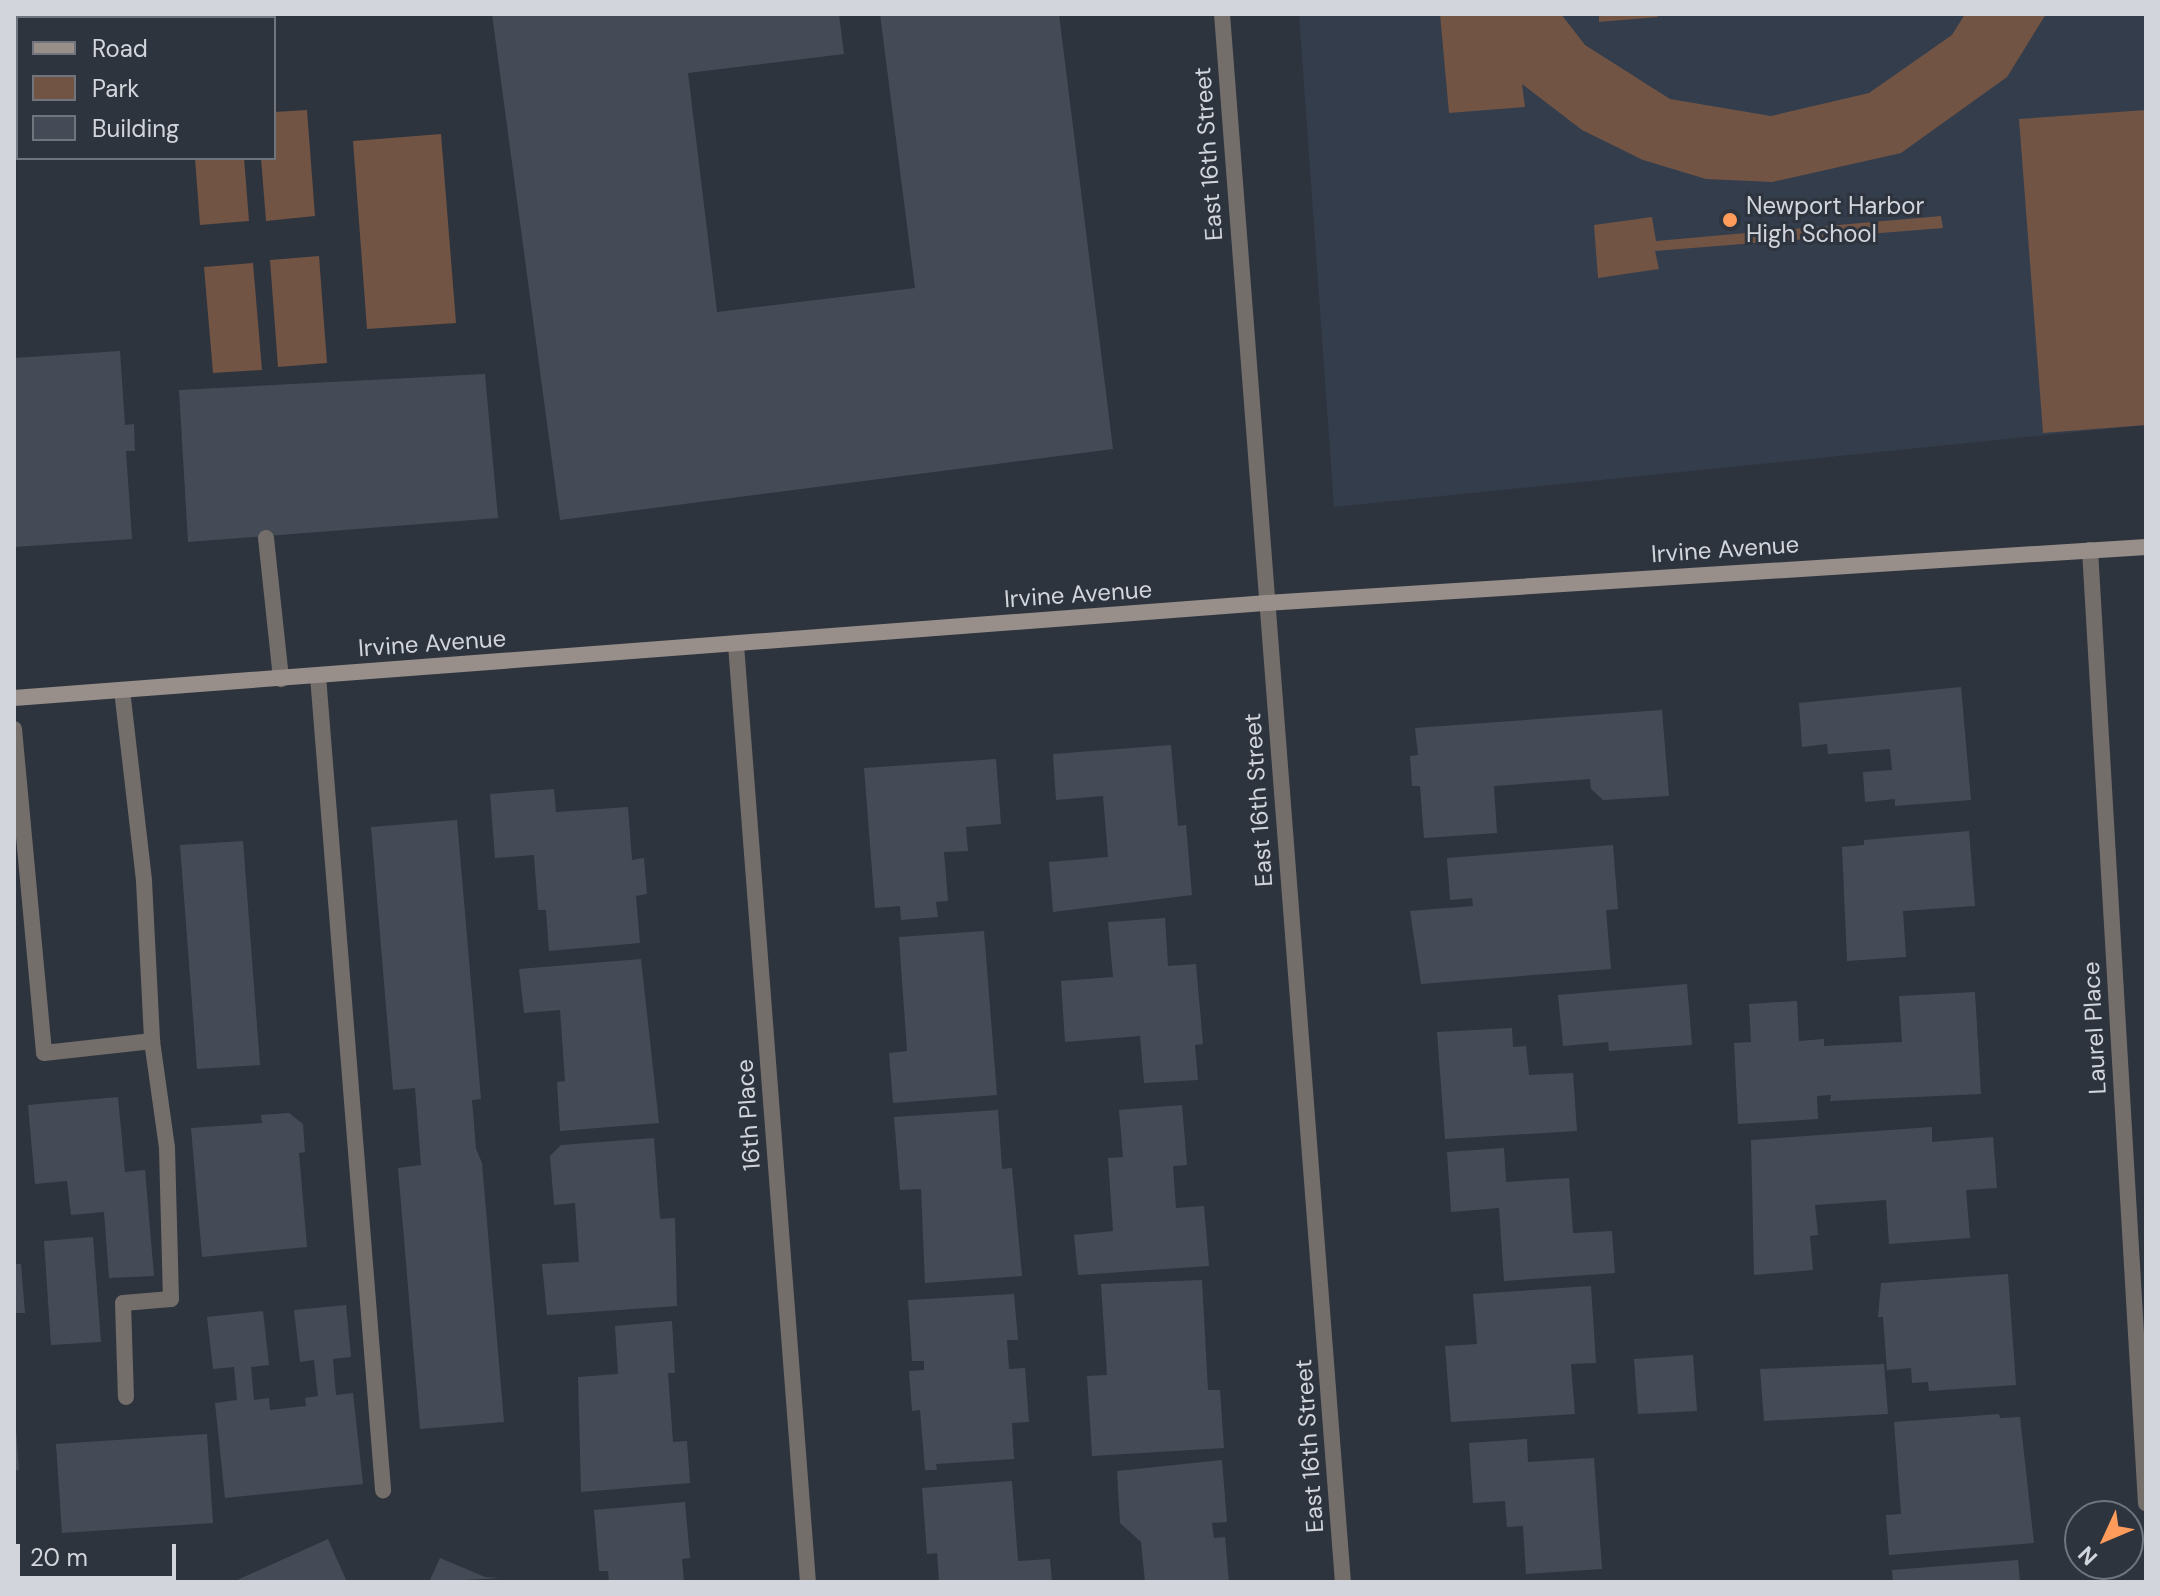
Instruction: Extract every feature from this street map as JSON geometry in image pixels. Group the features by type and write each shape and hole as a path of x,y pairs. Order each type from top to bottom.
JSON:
{"main road":[{"name":"Irvine Avenue","path":"14,698 1267,603 2146,547"}],"street":[{"name":"East 16th Street","path":"1222,14 1343,1582"},
{"path":"266,538 281,679"},
{"name":"Laurel Place","path":"2090,550 2146,1503"},
{"name":"16th Place","path":"736,645 808,1582"},
{"path":"318,676 383,1490"},
{"path":"122,690 144,881 152,1041 167,1148 171,1299 123,1303 126,1397"},
{"path":"14,729 44,1053 152,1041"}],"shaded area":[{"name":"Newport Harbor High School","path":"1299,14 2146,14 2146,425 1334,507"}],"green space":[{"path":"1440,14 1561,14 1585,45 1670,99 1771,116 1869,93 1952,35 1965,14 2046,14 2007,77 1901,153 1772,182 1706,179 1643,160 1582,130 1522,84 1525,107 1449,113"},
{"path":"1599,14 1657,14 1658,17 1599,22"},
{"path":"307,110 315,216 266,221 261,160 276,160 276,112"},
{"path":"2146,110 2146,425 2043,433 2019,119"},
{"path":"441,134 456,323 367,329 353,141"},
{"path":"195,160 244,160 249,221 200,225"},
{"path":"1941,216 1943,228 1655,251 1659,269 1598,278 1594,225 1652,217 1656,241"},
{"path":"319,256 327,363 278,367 270,260"},
{"path":"253,263 262,370 213,373 204,267"}],"building":[{"path":"492,14 839,14 844,54 688,73 717,312 915,288 880,14 1059,14 1113,449 560,520"},
{"path":"120,351 125,425 134,424 135,451 126,451 132,539 14,547 14,358"},
{"path":"485,374 498,518 188,542 179,390"},
{"path":"1961,687 1971,800 1895,806 1895,799 1865,802 1863,772 1892,770 1890,749 1828,754 1827,744 1802,747 1799,703"},
{"path":"1662,710 1669,796 1603,800 1591,789 1590,779 1494,786 1497,833 1424,838 1420,786 1412,786 1410,756 1418,755 1415,728"},
{"path":"1171,745 1178,826 1186,825 1192,895 1053,912 1049,862 1108,857 1103,796 1056,800 1053,754"},
{"path":"996,759 1001,824 966,827 968,851 944,852 948,901 936,902 938,917 901,920 900,906 875,908 864,768"},
{"path":"554,789 556,812 628,807 632,860 644,858 647,894 636,896 640,943 549,951 546,910 538,910 534,855 495,858 490,794"},
{"path":"457,820 481,1099 472,1100 476,1149 482,1163 504,1422 420,1429 398,1168 421,1165 415,1088 393,1090 371,827"},
{"path":"1969,831 1975,906 1903,911 1906,957 1847,961 1842,847 1864,845 1864,840"},
{"path":"243,841 260,1065 197,1069 180,845"},
{"path":"1613,845 1618,909 1606,910 1611,969 1421,984 1410,911 1473,906 1472,898 1450,900 1447,858"},
{"path":"1165,918 1168,966 1196,964 1203,1044 1195,1045 1198,1080 1144,1083 1140,1036 1065,1042 1061,981 1113,977 1108,922"},
{"path":"984,931 997,1095 893,1103 889,1053 907,1051 899,937"},
{"path":"641,959 659,1123 560,1131 557,1082 565,1081 560,1010 524,1013 519,969"},
{"path":"1687,984 1692,1045 1609,1051 1608,1042 1563,1046 1558,995"},
{"path":"1975,992 1981,1094 1830,1101 1831,1095 1817,1096 1818,1119 1738,1124 1734,1043 1751,1042 1749,1004 1797,1001 1799,1041 1824,1039 1824,1046 1902,1042 1899,996"},
{"path":"1512,1028 1513,1047 1526,1046 1529,1075 1573,1073 1577,1131 1445,1139 1437,1032"},
{"path":"118,1097 125,1172 145,1170 154,1276 109,1278 104,1212 71,1215 67,1181 35,1184 28,1105"},
{"path":"1182,1105 1187,1165 1173,1166 1176,1208 1204,1206 1209,1266 1078,1275 1074,1235 1113,1231 1108,1158 1123,1157 1119,1110"},
{"path":"998,1110 1002,1169 1012,1168 1022,1276 925,1283 921,1189 900,1190 894,1117"},
{"path":"289,1113 303,1124 305,1152 299,1153 307,1247 202,1257 191,1128 262,1123 261,1115"},
{"path":"1932,1127 1932,1142 1993,1137 1997,1188 1966,1190 1970,1238 1889,1244 1886,1200 1815,1205 1818,1235 1810,1236 1813,1270 1754,1275 1751,1140"},
{"path":"654,1138 660,1219 675,1218 677,1306 547,1315 542,1264 579,1262 575,1203 554,1205 550,1156 561,1145"},
{"path":"1504,1148 1506,1182 1569,1178 1573,1233 1612,1231 1615,1273 1504,1281 1499,1208 1451,1212 1447,1152"},
{"path":"93,1237 101,1342 51,1345 44,1241"},
{"path":"14,1264 21,1264 25,1313 14,1313"},
{"path":"2008,1274 2016,1385 1929,1391 1928,1382 1912,1383 1911,1368 1887,1370 1883,1317 1878,1317 1881,1283"},
{"path":"1202,1280 1208,1390 1220,1390 1224,1448 1092,1456 1087,1376 1107,1375 1101,1284"},
{"path":"1591,1286 1596,1363 1571,1364 1575,1414 1451,1422 1445,1346 1477,1344 1473,1294"},
{"path":"1014,1294 1018,1340 1007,1340 1009,1369 1025,1368 1029,1422 1012,1423 1014,1459 936,1464 937,1470 925,1470 920,1410 912,1411 909,1371 924,1370 924,1361 912,1361 908,1300"},
{"path":"346,1305 351,1357 333,1359 336,1395 353,1393 363,1484 225,1498 215,1403 237,1400 234,1367 213,1369 207,1317 263,1311 269,1365 251,1367 254,1400 269,1398 270,1410 306,1406 305,1398 318,1396 314,1360 300,1362 294,1310"},
{"path":"672,1321 675,1373 668,1373 673,1442 687,1441 690,1483 581,1492 578,1377 618,1374 615,1326"},
{"path":"1693,1355 1697,1411 1638,1414 1634,1359"},
{"path":"1884,1364 1888,1414 1764,1421 1760,1369"},
{"path":"1999,1414 2000,1418 2020,1417 2034,1543 1889,1555 1886,1515 1901,1514 1894,1422"},
{"path":"14,1429 19,1470 14,1471"},
{"path":"207,1434 213,1523 62,1533 56,1444"},
{"path":"1527,1439 1528,1462 1594,1458 1602,1569 1526,1574 1523,1526 1507,1527 1505,1501 1473,1503 1469,1443"},
{"path":"1222,1460 1227,1522 1212,1523 1214,1538 1225,1537 1229,1582 1145,1582 1141,1542 1120,1523 1117,1471"},
{"path":"1012,1481 1018,1561 1050,1559 1052,1582 939,1582 937,1553 927,1554 922,1488"},
{"path":"685,1502 690,1558 682,1559 684,1582 609,1582 608,1571 599,1571 594,1510"},
{"path":"328,1539 347,1582 233,1582"},
{"path":"440,1558 485,1577 500,1578 429,1582"},
{"path":"2018,1560 2020,1582 1893,1582 1892,1570"}],"place":[{"name":"Newport Harbor High School","path":"1730,220"}]}
